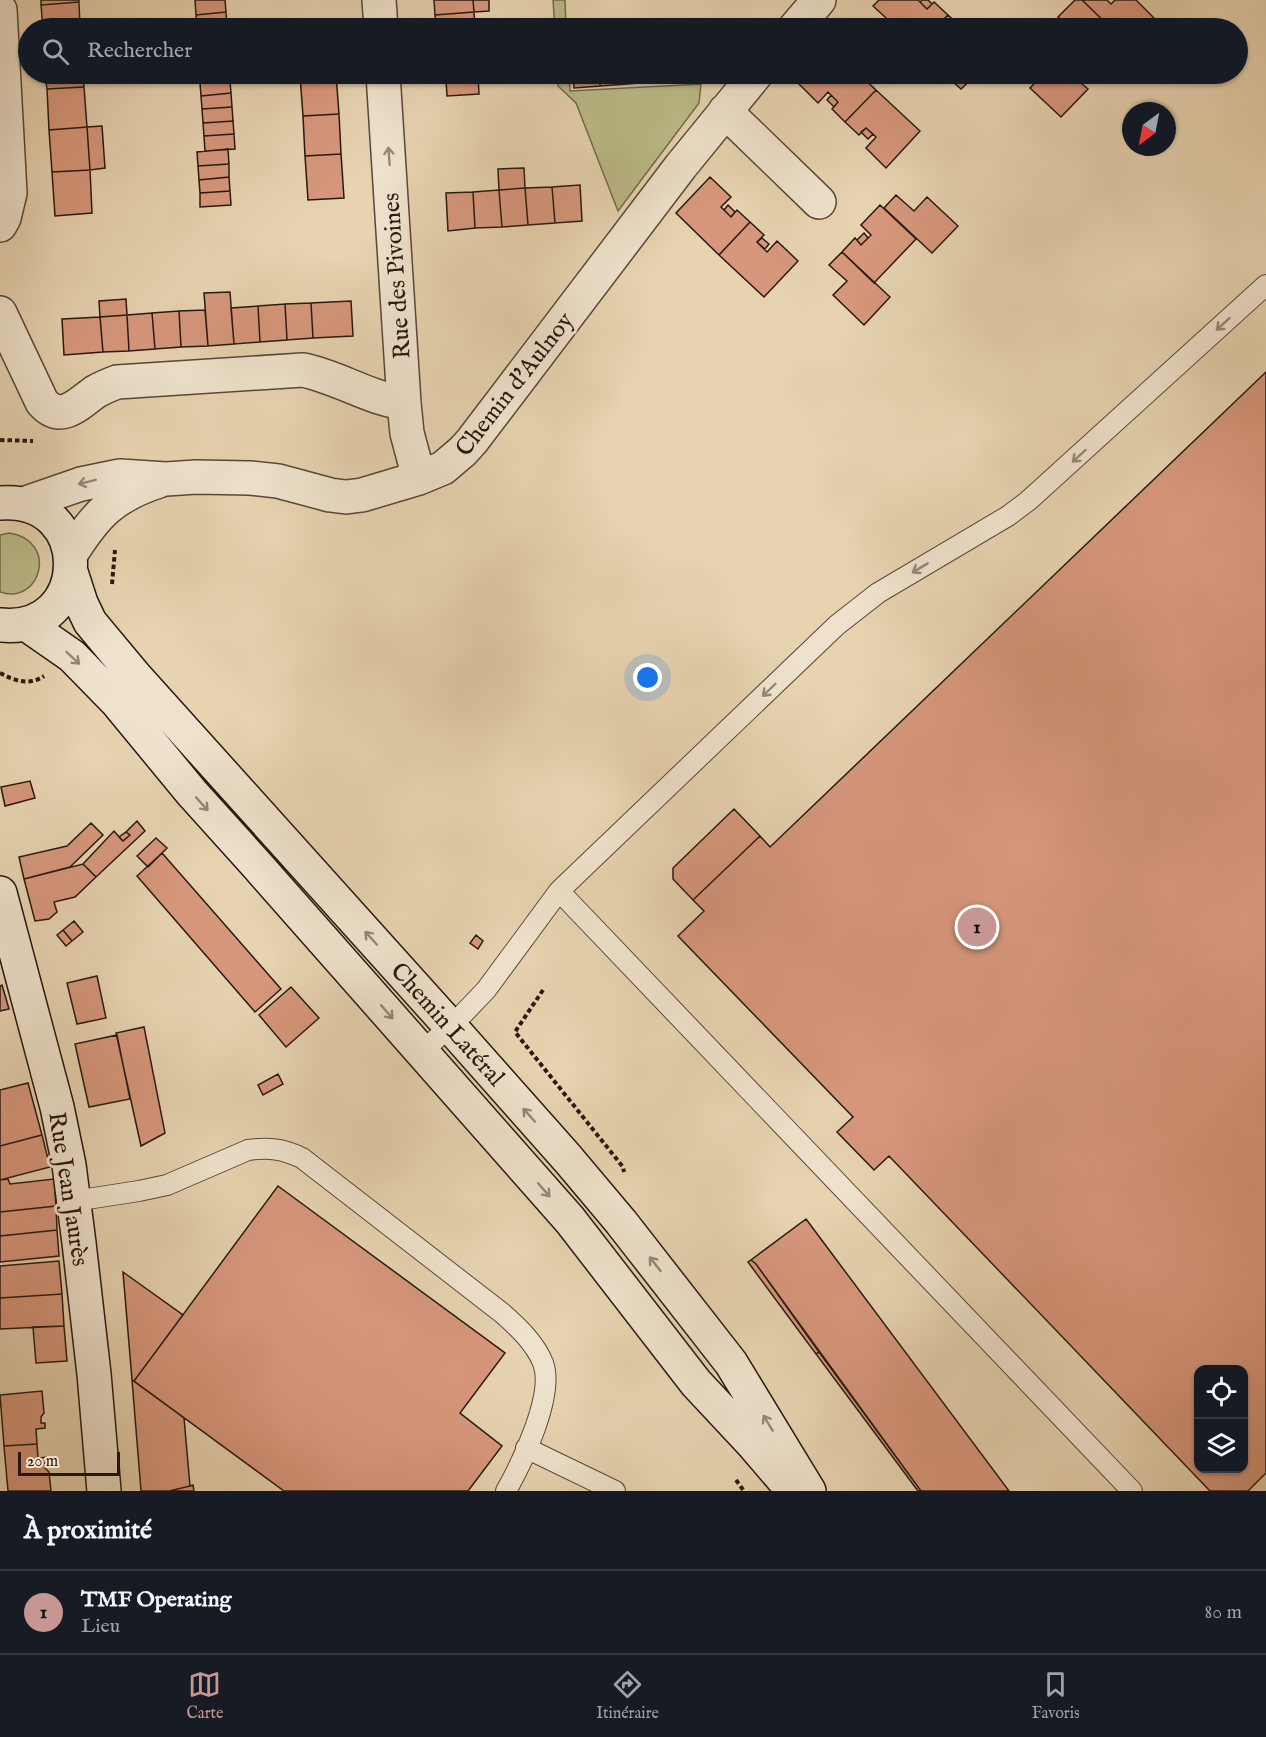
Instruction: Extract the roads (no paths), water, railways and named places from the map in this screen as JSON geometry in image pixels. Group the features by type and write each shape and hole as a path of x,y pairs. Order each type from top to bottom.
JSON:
{"street":[{"path":"379,0 380,18"},
{"path":"804,18 819,0"},
{"path":"0,10 10,193 0,225"},
{"name":"Rue des Pivoines","path":"384,84 404,403 408,433 419,478"},
{"name":"Chemin d'Aulnoy","path":"12,503 110,477 166,479 212,477 267,480 346,497 375,492 443,468 463,451 748,84"},
{"path":"725,111 819,202"},
{"path":"0,314 42,402 46,407 57,412 66,412 96,392 117,382 303,370 328,376 381,398 404,403"},
{"name":"Chemin d'Aulnoy","path":"71,563 89,526 114,501 139,487 166,479"},
{"path":"8,627 36,620 55,607 64,593 71,563 68,542 51,517 35,507 12,503"},
{"name":"Chemin Latéral","path":"71,563 81,603 90,621 121,659 576,1168 621,1222 720,1348 745,1384 808,1491"},
{"name":"Chemin Latéral","path":"8,627 72,656 102,686 192,793 570,1220 702,1390 793,1491"},
{"name":"Rue Jean Jaurès","path":"0,893 57,1107 69,1166 94,1374 104,1491"}],"lane":[{"path":"422,1052 486,990 559,891 844,619 878,593 1008,516 1028,501 1266,285"},
{"path":"559,891 1132,1491"},
{"path":"74,1201 167,1185 248,1150 274,1148 286,1150 302,1158 502,1313 528,1339 541,1359 546,1377 543,1402 518,1469 506,1491"},
{"path":"526,1448 615,1491"}],"place":[{"name":"TMF Operating","path":"977,927"}]}
